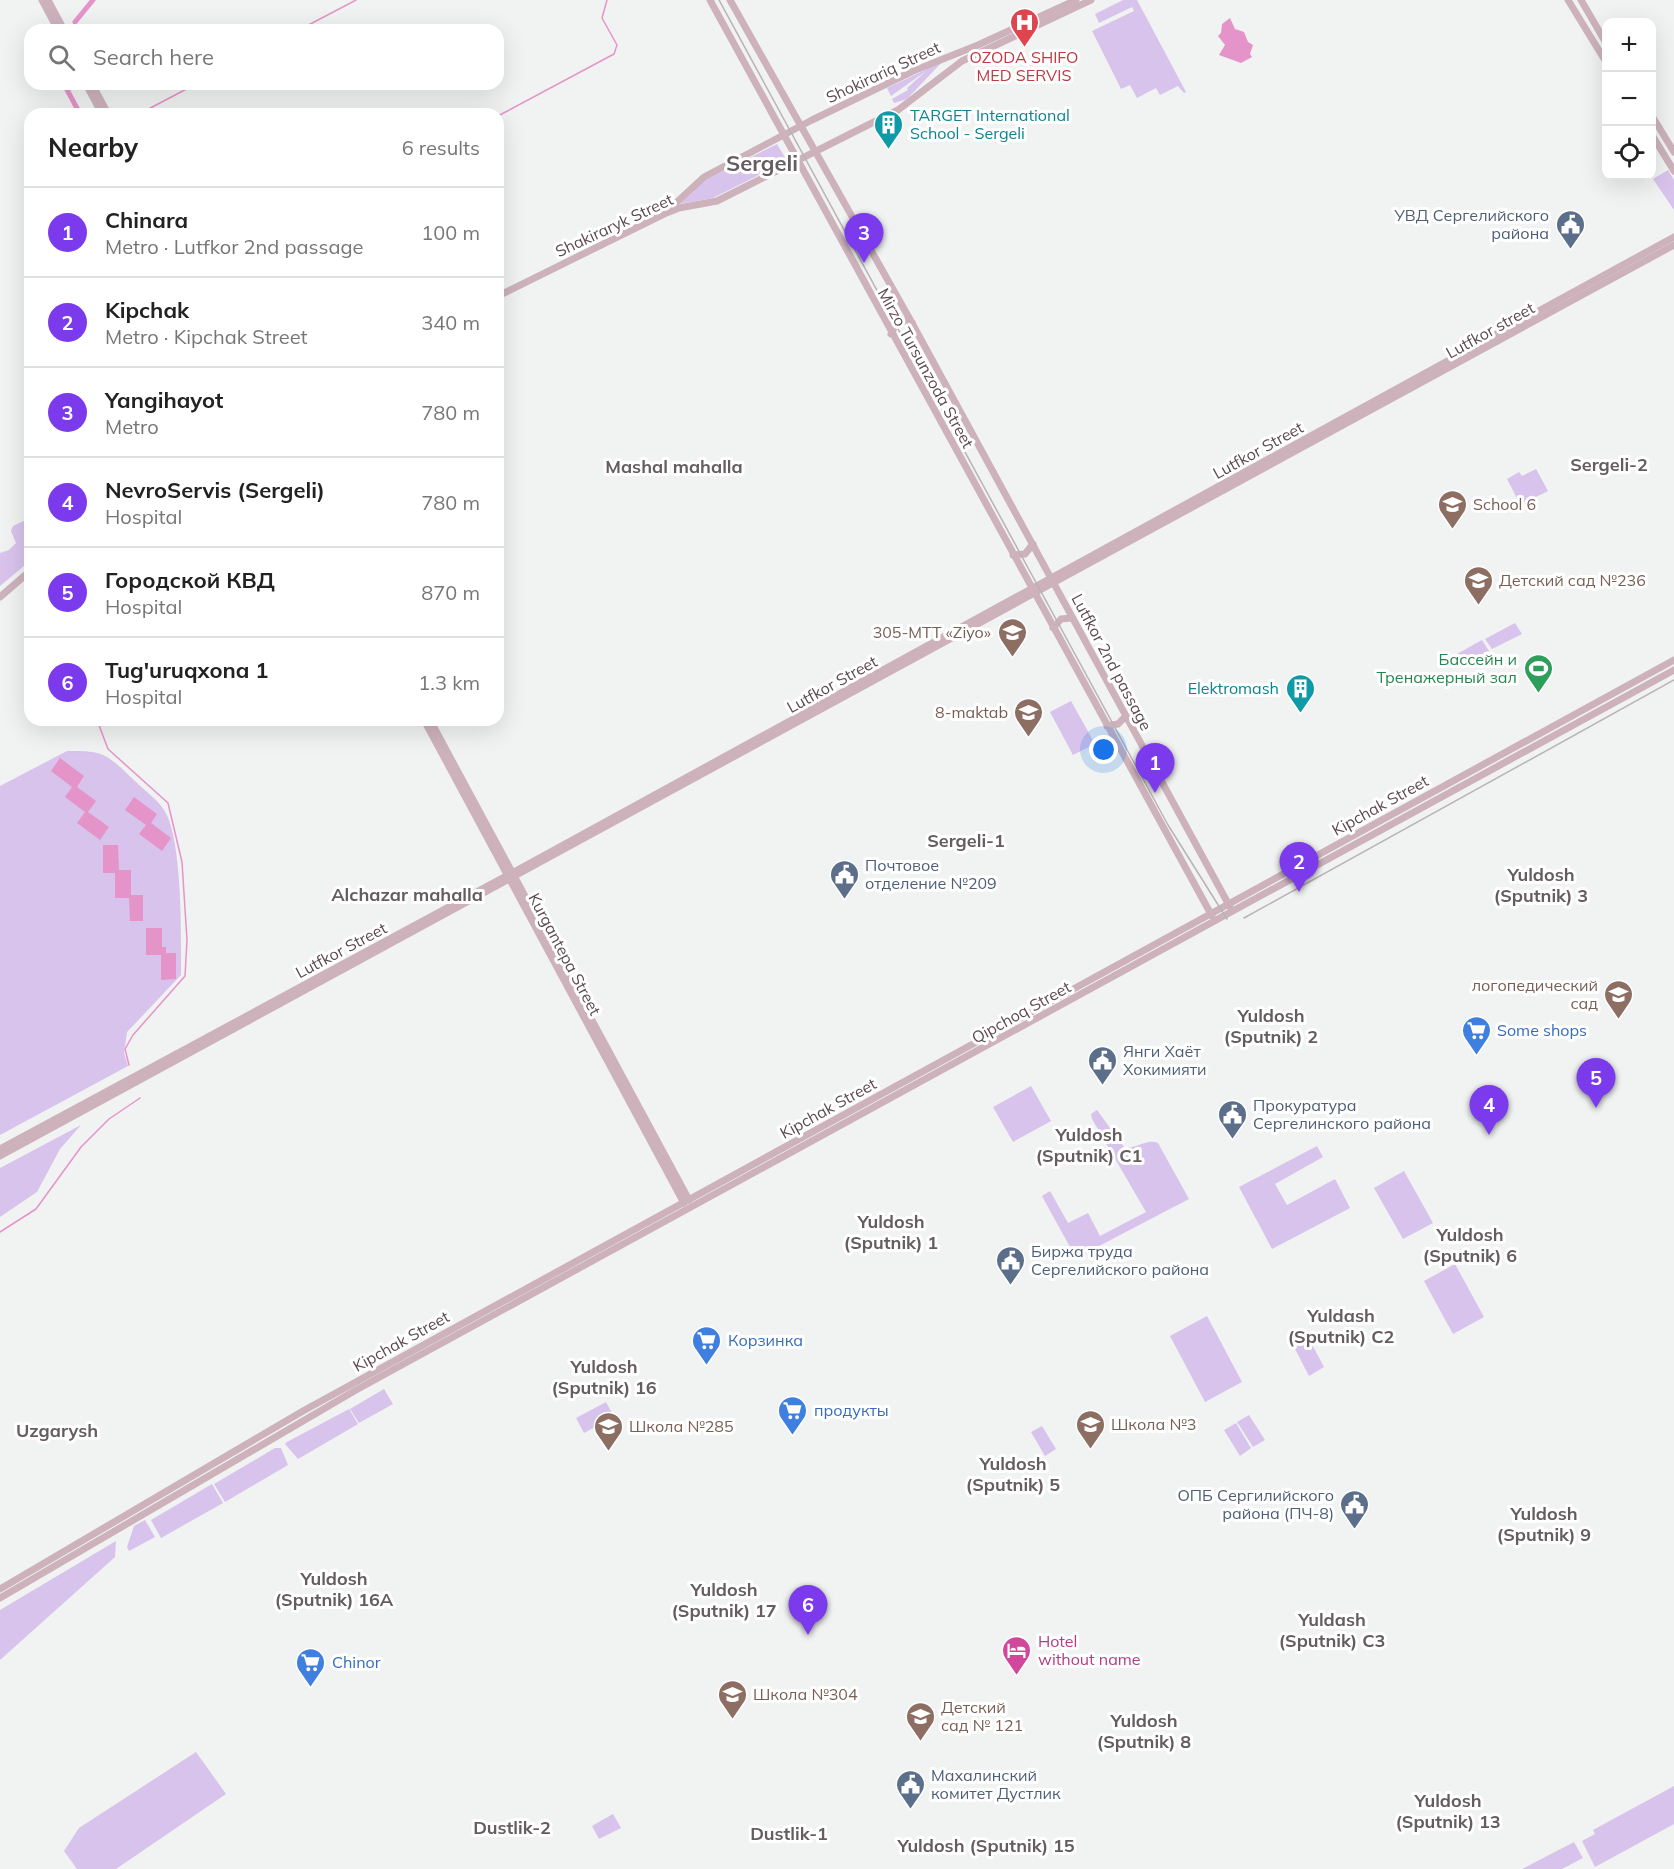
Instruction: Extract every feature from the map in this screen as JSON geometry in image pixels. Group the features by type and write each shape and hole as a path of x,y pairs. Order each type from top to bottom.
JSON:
{"main road":[{"path":"42,0 55,24"},
{"path":"48,0 61,24"},
{"name":"Mirzo Tursunzoda Street","path":"710,0 1034,592"},
{"name":"Mirzo Tursunzoda Street","path":"730,0 892,287 1053,581"},
{"name":"Shokirariq Street","path":"801,126 913,71 978,45 1077,0"},
{"name":"Shakiraryk Street","path":"504,293 664,214 679,208 717,201 898,110 962,61 1091,0"},
{"path":"1568,0 1602,55"},
{"path":"1581,0 1602,37"},
{"path":"718,14 728,14 735,8"},
{"path":"89,90 99,108"},
{"path":"95,90 105,108"},
{"path":"1656,123 1674,152"},
{"name":"Shakiraryk Street","path":"504,288 663,210 677,202 704,177 784,137 801,126"},
{"path":"1656,142 1674,171"},
{"name":"Lutfkor Street","path":"0,1156 1034,592 1674,237"},
{"name":"Lutfkor street","path":"1053,581 1674,244"},
{"path":"891,334 892,328 901,322 912,323"},
{"path":"1013,555 1025,554 1033,544"},
{"path":"0,590 24,570"},
{"path":"0,597 24,577"},
{"name":"Lutfkor 2nd passage","path":"1053,581 1233,912"},
{"name":"Lutfkor 2nd passage","path":"1034,592 1215,921"},
{"path":"1053,628 1061,619 1072,618"},
{"name":"Kipchak Street","path":"421,1350 686,1200 1674,660"},
{"name":"Kipchak Street","path":"421,1350 691,1209 1674,670"},
{"path":"1107,726 1118,724 1126,716"},
{"path":"1560,722 1564,730"},
{"name":"Kurgantepa Street","path":"427,726 691,1209"},
{"name":"Kurgantepa Street","path":"433,726 511,877"},
{"path":"1442,787 1447,794"},
{"path":"1312,858 1316,866"},
{"name":"Lutfkor Street","path":"0,1149 511,877"},
{"path":"1092,979 1096,987"},
{"path":"848,1112 853,1120"},
{"path":"0,1589 74,1550 421,1350"},
{"path":"0,1598 74,1550"}],"shaded area":[{"path":"1123,0 1137,0 1186,92 1184,93 1178,86 1160,95 1156,88 1137,98 1130,85 1121,89 1092,31 1134,11 1132,7 1099,23 1095,14"},
{"path":"1230,18 1235,29 1244,32 1248,42 1253,45 1250,54 1252,57 1241,63 1219,55 1225,45 1218,36 1221,33 1222,24"},
{"path":"942,62 907,99 894,103 892,99 908,90 907,88 926,71 891,96 887,88"},
{"path":"777,144 787,161 713,198 680,204 705,180"},
{"path":"1668,170 1674,180 1674,210 1654,180"},
{"path":"1536,469 1548,491 1534,498 1530,492 1534,499 1521,506 1507,479 1519,472 1522,476"},
{"path":"24,521 24,566 0,586 0,553 9,550 16,543 11,531 13,526"},
{"path":"1515,623 1522,634 1492,649 1485,639"},
{"path":"1482,640 1489,651 1463,665 1457,654"},
{"path":"1071,701 1095,744 1073,755 1050,712"},
{"path":"67,751 98,753 105,756 151,795 164,810 175,843 178,865 181,975 127,1032 124,1053 128,1066 0,1135 0,786"},
{"path":"60,758 84,776 77,787 96,801 88,812 109,827 100,840 77,823 85,812 65,797 72,787 51,771"},
{"path":"134,797 157,814 151,823 171,838 162,851 139,834 146,825 125,810"},
{"path":"103,845 118,845 119,870 131,870 131,895 143,895 143,921 130,921 129,898 115,898 115,873 103,873"},
{"path":"146,928 162,928 162,947 166,947 166,953 176,953 176,979 161,980 161,955 146,955"},
{"path":"1031,1086 1051,1121 1013,1142 993,1107"},
{"path":"1097,1110 1124,1147 1149,1142 1158,1143 1189,1199 1076,1258 1042,1196 1050,1191 1068,1223 1088,1213 1100,1236 1146,1212 1092,1119 1091,1114"},
{"path":"81,1125 60,1149 37,1192 0,1217 0,1168"},
{"path":"1317,1146 1323,1157 1275,1184 1287,1205 1335,1179 1350,1208 1272,1249 1239,1187"},
{"path":"1404,1171 1433,1223 1403,1239 1374,1188"},
{"path":"1455,1264 1484,1317 1453,1334 1424,1281"},
{"path":"1207,1316 1242,1382 1205,1402 1170,1336"},
{"path":"1308,1337 1324,1367 1309,1376 1293,1345"},
{"path":"384,1389 393,1404 359,1423 350,1409"},
{"path":"606,1402 614,1417 584,1433 576,1418"},
{"path":"349,1409 358,1424 298,1459 285,1444 287,1442"},
{"path":"1249,1415 1265,1440 1253,1447 1237,1422"},
{"path":"1236,1423 1251,1448 1240,1456 1224,1430"},
{"path":"1042,1426 1056,1449 1045,1456 1031,1432"},
{"path":"275,1448 281,1448 288,1465 225,1502 214,1484"},
{"path":"212,1484 223,1503 161,1538 151,1520"},
{"path":"145,1520 155,1537 129,1551 127,1547 134,1526"},
{"path":"116,1541 115,1557 0,1660 0,1610"},
{"path":"196,1752 226,1794 116,1869 77,1869 64,1851 79,1828"},
{"path":"1674,1786 1674,1824 1595,1867 1582,1841 1595,1834 1593,1830"},
{"path":"613,1814 621,1828 599,1839 592,1826"},
{"path":"1574,1842 1583,1858 1562,1869 1522,1869"}],"waterway":[{"path":"75,22 93,0"},
{"path":"310,24 356,0"},
{"path":"504,113 614,54 617,45 602,18 607,0"},
{"path":"67,90 77,108"},
{"path":"150,108 185,90"},
{"path":"99,726 108,749 168,803 182,862 187,940 185,976 133,1035 125,1049 129,1065"},
{"path":"0,1232 36,1209 81,1147 109,1119 140,1098"}],"railway":[{"path":"719,0 1168,825 1227,919"},
{"path":"1244,918 1674,680"}],"place":[{"name":"OZODA SHIFO MED SERVIS","path":"1024,48"},
{"name":"TARGET International School - Sergeli","path":"889,150"},
{"name":"УВД Сергелийского района","path":"1570,250"},
{"name":"Yangihayot","path":"864,263"},
{"name":"School 6","path":"1452,530"},
{"name":"Детский сад №236","path":"1478,606"},
{"name":"305-MTT «Ziyo»","path":"1012,658"},
{"name":"Бассейн и Тренажерный зал","path":"1538,694"},
{"name":"Elektromash","path":"1300,714"},
{"name":"8-maktab","path":"1029,738"},
{"name":"Chinara","path":"1155,793"},
{"name":"Kipchak","path":"1299,892"},
{"name":"Почтовое отделение №209","path":"844,900"},
{"name":"логопедический сад","path":"1619,1020"},
{"name":"Some shops","path":"1476,1056"},
{"name":"Янги Хаёт Хокимияти","path":"1102,1086"},
{"name":"Городской КВД","path":"1596,1108"},
{"name":"NevroServis (Sergeli)","path":"1489,1135"},
{"name":"Прокуратура Сергелинского района","path":"1232,1140"},
{"name":"Биржа труда Сергелийского района","path":"1010,1286"},
{"name":"Корзинка","path":"707,1366"},
{"name":"продукты","path":"793,1436"},
{"name":"Школа №3","path":"1090,1450"},
{"name":"Школа №285","path":"608,1452"},
{"name":"ОПБ Сергилийского района (ПЧ-8)","path":"1355,1530"},
{"name":"Tug'uruqxona 1","path":"808,1635"},
{"name":"Hotel without name","path":"1017,1676"},
{"name":"Chinor","path":"311,1688"},
{"name":"Школа №304","path":"732,1720"},
{"name":"Детский сад № 121","path":"920,1742"},
{"name":"Махалинский комитет Дустлик","path":"910,1810"}],"district":[{"name":"Sergeli","path":"762,163"},
{"name":"Sergeli-2","path":"1609,464"},
{"name":"Mashal mahalla","path":"674,466"},
{"name":"Sergeli-1","path":"966,840"},
{"name":"Yuldosh (Sputnik) 3","path":"1541,884"},
{"name":"Alchazar mahalla","path":"407,894"},
{"name":"Yuldosh (Sputnik) 2","path":"1271,1025"},
{"name":"Yuldosh (Sputnik) C1","path":"1089,1144"},
{"name":"Yuldosh (Sputnik) 1","path":"891,1231"},
{"name":"Yuldosh (Sputnik) 6","path":"1470,1244"},
{"name":"Yuldash (Sputnik) C2","path":"1341,1325"},
{"name":"Yuldosh (Sputnik) 16","path":"604,1376"},
{"name":"Uzgarysh","path":"57,1430"},
{"name":"Yuldosh (Sputnik) 5","path":"1013,1473"},
{"name":"Yuldosh (Sputnik) 9","path":"1544,1523"},
{"name":"Yuldosh (Sputnik) 16А","path":"334,1588"},
{"name":"Yuldosh (Sputnik) 17","path":"724,1599"},
{"name":"Yuldash (Sputnik) С3","path":"1332,1629"},
{"name":"Yuldosh (Sputnik) 8","path":"1144,1730"},
{"name":"Yuldosh (Sputnik) 13","path":"1448,1810"},
{"name":"Dustlik-2","path":"512,1827"},
{"name":"Dustlik-1","path":"789,1833"},
{"name":"Yuldosh (Sputnik) 15","path":"986,1845"}]}
